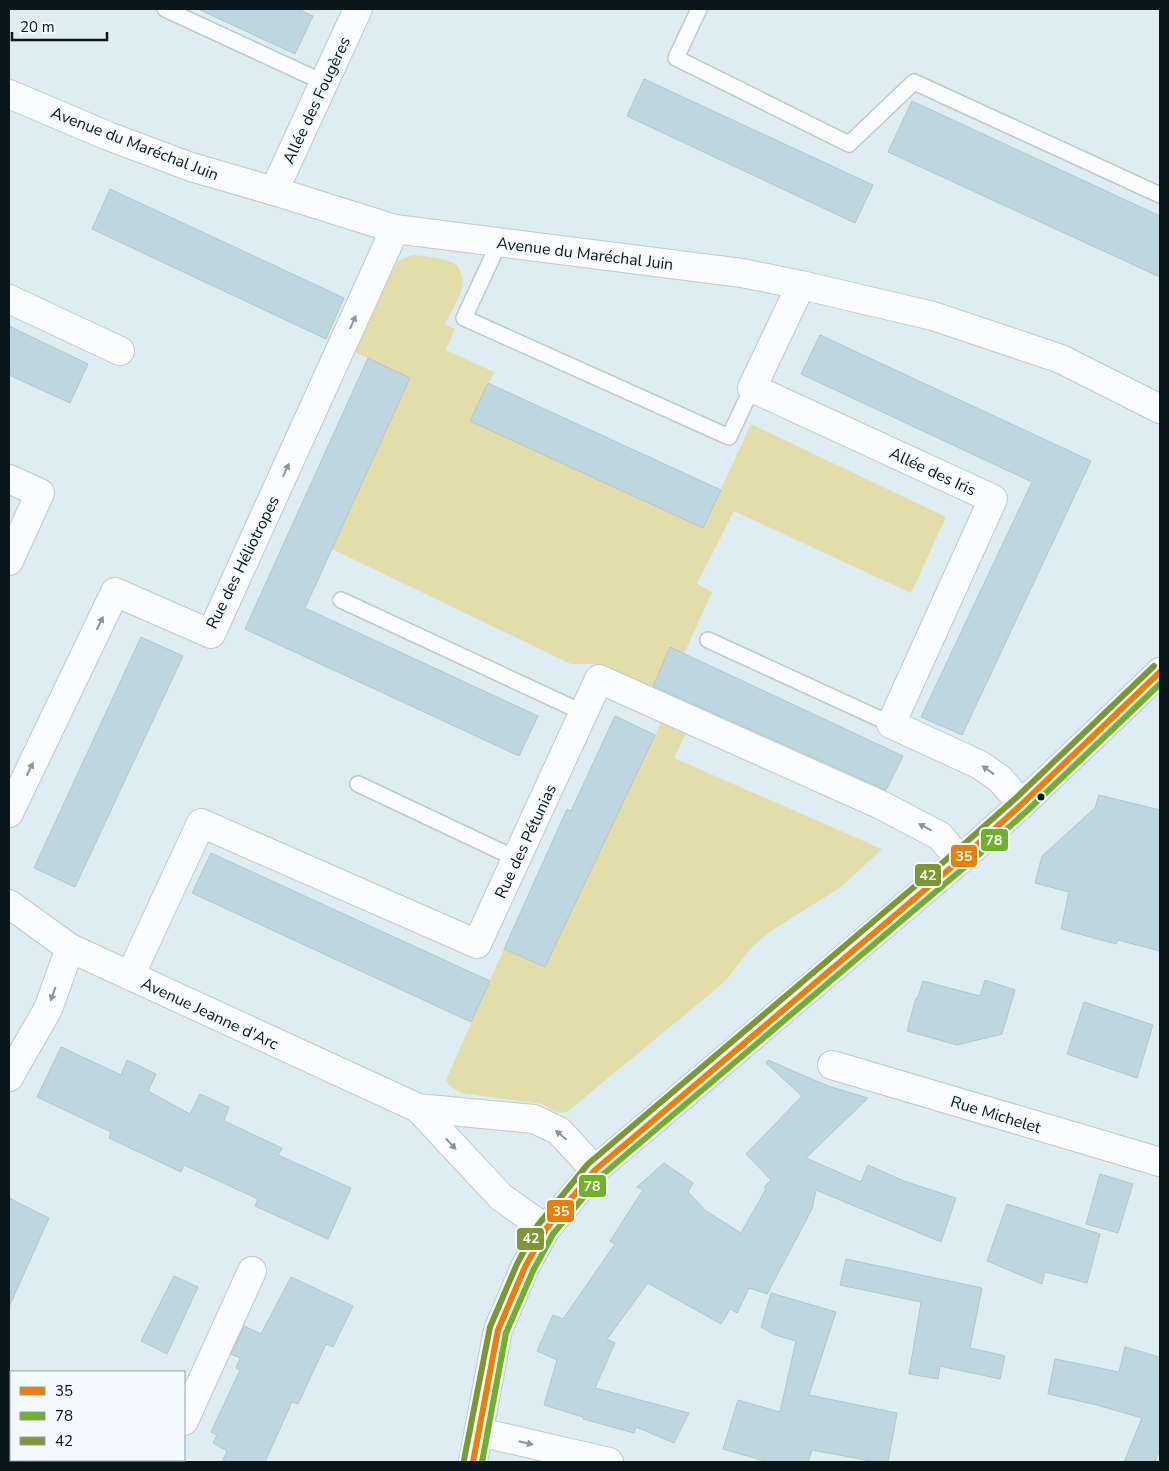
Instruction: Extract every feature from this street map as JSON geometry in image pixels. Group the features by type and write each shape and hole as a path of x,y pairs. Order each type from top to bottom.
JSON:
{"street":[{"name":"Allée des Fougères","path":"274,191 358,9"},
{"name":"Avenue du Maréchal Juin","path":"9,94 108,136 191,167 395,229 742,273 933,316 1061,359 1160,409"},
{"name":"Rue des Héliotropes","path":"9,813 115,592 211,634 395,229"},
{"path":"752,388 801,285"},
{"path":"9,299 120,351"},
{"name":"Allée des Iris","path":"752,388 993,499 891,724"},
{"path":"9,479 40,493 9,561"},
{"path":"473,1462 498,1330 525,1267 546,1229 595,1170 960,860 1022,804 1160,672"},
{"name":"Rue des Pétunias","path":"130,976 201,823 477,944 600,678 881,805 940,836 960,860"},
{"path":"891,724 980,765 1000,779 1022,804"},
{"name":"Avenue Jeanne d'Arc","path":"9,904 70,948 418,1108 534,1119 559,1132 595,1170"},
{"path":"9,1077 48,1009 70,948"},
{"name":"Rue Michelet","path":"832,1065 1160,1162"},
{"name":"Avenue Jeanne d'Arc","path":"418,1108 500,1197 546,1229"},
{"path":"185,1419 252,1271"},
{"path":"479,1432 608,1462"}],"lane":[{"path":"165,9 325,83"},
{"path":"699,9 676,58 849,144 914,82 1160,195"},
{"path":"499,243 464,318 729,437 752,388"},
{"path":"341,600 584,713"},
{"path":"708,640 891,724"},
{"path":"358,784 517,859"}],"shaded area":[{"path":"412,255 454,263 460,271 463,285 457,302 445,324 455,329 446,350 494,372 470,421 703,528 751,424 946,517 911,593 734,511 697,584 712,592 684,654 670,648 652,687 595,664 571,664 332,549 410,378 355,352 398,261"},
{"path":"662,720 687,731 674,758 882,849 841,887 771,931 752,947 727,979 716,989 567,1112 557,1112 542,1104 461,1093 450,1086 446,1080 504,949 545,967"}],"building":[{"path":"198,9 298,9 313,16 295,54"},
{"path":"644,79 873,185 855,223 627,116"},
{"path":"912,101 1160,216 1160,277 888,152"},
{"path":"110,189 344,298 326,339 92,229"},
{"path":"9,326 88,364 70,403 9,375"},
{"path":"820,335 1091,461 962,735 921,717 1032,482 801,374"},
{"path":"368,358 410,378 305,608 538,716 519,756 245,629"},
{"path":"488,383 721,490 703,528 470,421"},
{"path":"141,637 183,656 75,887 34,868"},
{"path":"670,647 903,756 886,790 653,686"},
{"path":"615,716 655,735 545,967 504,949 567,809 571,811"},
{"path":"1099,795 1160,810 1160,951 1118,940 1116,944 1061,929 1069,892 1035,883 1042,856 1095,808"},
{"path":"211,853 490,981 471,1022 192,893"},
{"path":"985,980 1015,990 1002,1034 957,1045 907,1031 923,981 980,996"},
{"path":"1084,1002 1153,1025 1137,1078 1067,1054"},
{"path":"61,1047 121,1075 127,1060 156,1074 148,1091 190,1114 200,1094 229,1107 224,1121 282,1148 278,1155 351,1188 328,1239 255,1206 258,1199 184,1165 181,1172 109,1138 111,1132 37,1097"},
{"path":"768,1060 828,1086 868,1098 806,1158 861,1182 868,1165 904,1181 956,1198 941,1242 816,1190 812,1209 767,1294 749,1288 737,1313 730,1309 721,1324 648,1283 607,1339 615,1343 595,1388 689,1413 674,1443 636,1427 634,1433 583,1419 583,1417 544,1405 557,1360 537,1351 553,1315 563,1319 615,1244 610,1241 643,1190 637,1187 664,1163 693,1183 688,1192 706,1211 741,1233 766,1189 764,1187 771,1180 746,1154 802,1096 766,1063"},
{"path":"1100,1174 1133,1184 1118,1233 1086,1224"},
{"path":"9,1198 49,1218 9,1307"},
{"path":"1007,1204 1100,1234 1087,1283 1045,1272 1042,1284 987,1261"},
{"path":"846,1259 982,1288 970,1348 1005,1356 1000,1379 940,1366 938,1379 909,1374 921,1302 840,1285"},
{"path":"174,1276 198,1287 167,1354 141,1341"},
{"path":"291,1277 353,1306 333,1347 326,1344 298,1404 292,1402 265,1462 222,1462 227,1451 213,1443 217,1435 211,1432 240,1370 236,1368 240,1358 231,1354 244,1326 261,1334"},
{"path":"771,1293 836,1312 809,1395 897,1413 888,1462 876,1462 812,1450 808,1462 768,1462 723,1449 738,1400 780,1412 796,1341 775,1335 761,1327"},
{"path":"1125,1347 1160,1357 1160,1449 1155,1462 1124,1462 1142,1418 1048,1394 1055,1359 1119,1372"}],"transit line":[{"name":"42","path":"464,1460 490,1327 517,1264 538,1225 588,1164 954,853 1016,798 1154,666"},
{"name":"35","path":"473,1462 498,1330 525,1267 546,1229 595,1170 960,860 1022,804 1160,672"},
{"name":"78","path":"482,1462 506,1333 533,1271 553,1234 601,1176 966,866 1028,810 1160,684"}]}
